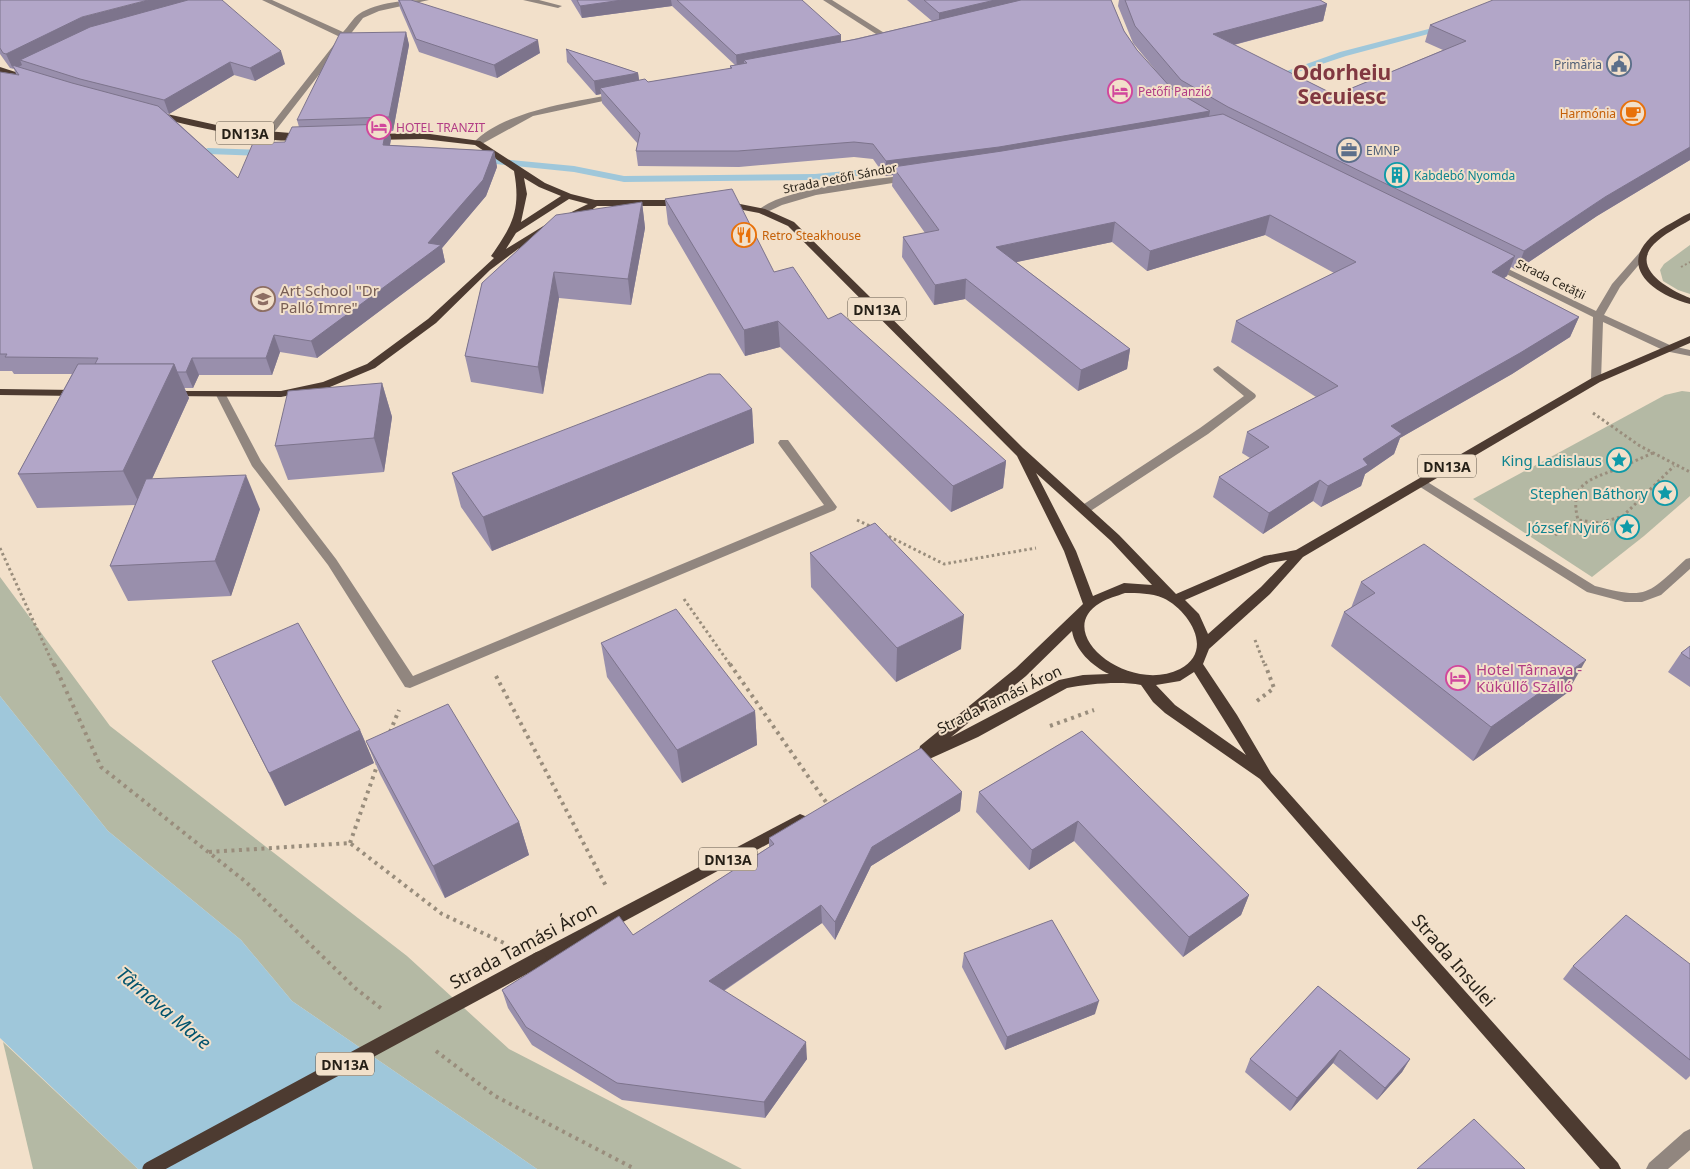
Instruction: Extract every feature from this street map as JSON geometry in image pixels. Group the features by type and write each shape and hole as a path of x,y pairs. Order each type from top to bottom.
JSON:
{"main road":[{"path":"0,69 40,82"},
{"name":"DN13A","path":"153,114 200,126 266,137 314,137"},
{"path":"362,137 424,136 477,143 542,185 568,196 595,203 696,203"},
{"path":"487,268 513,231 522,200 517,170"},
{"path":"513,231 568,196"},
{"path":"154,394 221,395 290,392 326,385 370,366 432,321 487,268 532,235 584,211 595,203"},
{"name":"DN13A","path":"715,203 762,211 791,224 1018,451 1085,509 1172,597 1193,612 1202,629 1204,646"},
{"path":"1690,216 1656,238 1643,254 1642,264 1649,277 1668,292 1690,301"},
{"name":"DN13A","path":"1299,554 1286,572 1226,623 1204,646 1196,664 1175,677 1146,681 1129,679 1106,669 1088,654 1079,636 1078,618 1088,603 1104,593 1124,588 1146,588 1172,597 1268,559 1299,554 1596,380 1690,339"},
{"path":"0,392 86,393"},
{"name":"DN13A","path":"1018,451 1070,551 1088,603"},
{"name":"Strada Tamási Áron","path":"916,758 958,721 1021,672 1078,618"},
{"name":"Strada Insulei","path":"1196,664 1232,719 1266,777 1612,1169"},
{"name":"Strada Tamási Áron","path":"898,767 973,733 1064,684 1083,680 1129,679"},
{"name":"Strada Insulei","path":"1146,681 1158,698 1170,709 1266,777"},
{"name":"Strada Tamási Áron","path":"150,1169 828,805"}],"street":[{"path":"266,0 345,36"},
{"path":"266,137 360,16 368,0"},
{"path":"360,16 377,8 425,0"},
{"path":"528,0 558,6 554,0"},
{"path":"826,0 893,41"},
{"path":"884,44 902,39"},
{"path":"12,74 27,66"},
{"path":"477,143 503,127 530,114 630,93"},
{"name":"Strada Petőfi Sándor","path":"762,211 783,201 816,192 922,176"},
{"path":"1598,316 1616,286 1643,254"},
{"name":"Strada Cetății","path":"1484,260 1669,349 1690,353"},
{"name":"Strada Cetății","path":"1596,380 1598,316"},
{"path":"1085,509 1204,431 1251,396 1218,369"},
{"path":"221,395 256,463 332,562 410,683 831,507 784,443"},
{"path":"1421,482 1591,589 1614,596 1635,598 1656,594 1690,562"},
{"path":"1655,1169 1690,1138"}],"path":[{"path":"1568,396 1625,438 1674,466 1690,472"},
{"path":"1653,453 1593,476 1580,487 1573,506 1578,520 1600,523 1623,516 1674,466"},
{"path":"831,507 874,529"},
{"path":"883,533 944,564 1030,548 1070,551"},
{"path":"0,548 101,766 246,882 355,988 386,1012"},
{"path":"667,575 828,805"},
{"path":"483,652 621,915"},
{"path":"390,734 410,683"},
{"path":"350,843 379,759"},
{"path":"209,852 350,843 442,914 539,959"},
{"path":"433,1048 496,1096 635,1169"}],"green space":[{"path":"1690,245 1690,294 1678,290 1663,281 1660,270 1664,264"},
{"path":"1682,391 1690,392 1690,496 1644,536 1592,577 1473,499 1665,395"},
{"path":"0,577 110,726 407,956 509,1049 742,1169 537,1169 292,1001 241,940 108,831 0,696"},
{"path":"3,1042 138,1169 33,1169"}],"water":[{"name":"Târnava Mare","path":"0,696 108,831 241,940 292,1001 537,1169 138,1169 0,1038"}],"building":[{"path":"0,0 148,0 82,17 6,54 0,48"},
{"path":"188,0 222,0 281,51 250,68 230,62 164,100 80,79 20,60 90,27"},
{"path":"399,0 411,0 538,40 494,65 416,39"},
{"path":"577,0 622,0 580,6"},
{"path":"677,0 802,0 841,35 736,55"},
{"path":"924,0 995,0 939,13"},
{"path":"1021,0 1111,0 1124,31 1137,50 1172,89 1210,111 999,147 886,161 873,144 854,142 738,151 636,151 640,133 600,88 645,79 648,82 732,68 730,66 747,63 744,60 857,39"},
{"path":"1125,0 1320,0 1327,4 1213,34 1335,95 1466,41 1430,25 1493,0 1690,0 1690,147 1605,197 1524,251 1228,107 1181,80 1135,26"},
{"path":"406,32 389,117 297,120 340,33"},
{"path":"566,49 638,73 594,81"},
{"path":"12,65 158,106 238,178 253,143 285,142 292,127 387,124 383,145 494,151 483,180 428,243 441,245 311,341 274,335 266,358 192,358 186,372 177,372 174,364 95,364 98,358 5,357 7,354 0,354 0,72 19,75"},
{"path":"1223,114 1515,256 1492,272 1579,317 1520,353 1391,426 1402,434 1363,459 1368,465 1328,486 1320,480 1269,513 1219,477 1269,447 1247,432 1338,386 1236,321 1356,262 1270,215 1150,251 1115,222 996,247 1130,349 1081,370 966,279 935,285 903,237 939,230 893,167"},
{"path":"732,189 774,272 793,267 828,319 841,313 1006,461 953,486 778,321 744,330 665,199"},
{"path":"642,202 628,279 554,272 538,367 465,356 482,283 556,215"},
{"path":"78,364 174,364 123,471 18,474"},
{"path":"709,374 720,374 752,409 483,517 452,473"},
{"path":"382,383 374,438 275,446 288,391"},
{"path":"246,475 215,561 110,566 146,479"},
{"path":"875,523 964,615 897,648 810,553"},
{"name":"Hotel Târnava - Küküllő Szálló","path":"1424,544 1586,660 1491,727 1344,612 1375,593 1361,582"},
{"path":"676,609 755,711 677,750 601,643"},
{"path":"298,623 360,730 269,773 212,661"},
{"path":"1690,646 1690,659 1681,653"},
{"path":"448,704 519,822 433,866 366,741"},
{"path":"1082,731 1249,895 1189,937 1078,821 1032,850 979,792"},
{"path":"921,748 962,792 872,847 835,922 821,905 709,981 806,1042 764,1102 617,1083 526,1027 502,990 619,916 633,935 774,844 769,838"},
{"path":"1626,915 1690,964 1690,1060 1573,966"},
{"path":"1052,920 1099,1001 1007,1037 964,953"},
{"path":"1318,986 1410,1059 1385,1088 1340,1050 1297,1098 1250,1059"},
{"path":"1474,1119 1525,1169 1417,1169"}],"waterway":[{"path":"1274,77 1343,54 1444,27"},
{"path":"193,155 208,151 265,153"},
{"path":"480,160 574,169 624,179 815,177 898,169"}],"place":[{"name":"Primăria","path":"1619,64"},
{"name":"Petőfi Panzió","path":"1120,91"},
{"name":"Harmónia","path":"1633,113"},
{"name":"HOTEL TRANZIT","path":"379,127"},
{"name":"EMNP","path":"1349,150"},
{"name":"Kabdebó Nyomda","path":"1397,175"},
{"name":"Retro Steakhouse","path":"744,235"},
{"name":"Art School \"Dr Palló Imre\"","path":"263,299"},
{"name":"King Ladislaus","path":"1619,460"},
{"name":"Stephen Báthory","path":"1665,493"},
{"name":"József Nyirő","path":"1627,527"},
{"name":"Hotel Târnava - Küküllő Szálló","path":"1458,678"}],"district":[{"name":"Odorheiu Secuiesc","path":"1342,84"}]}
